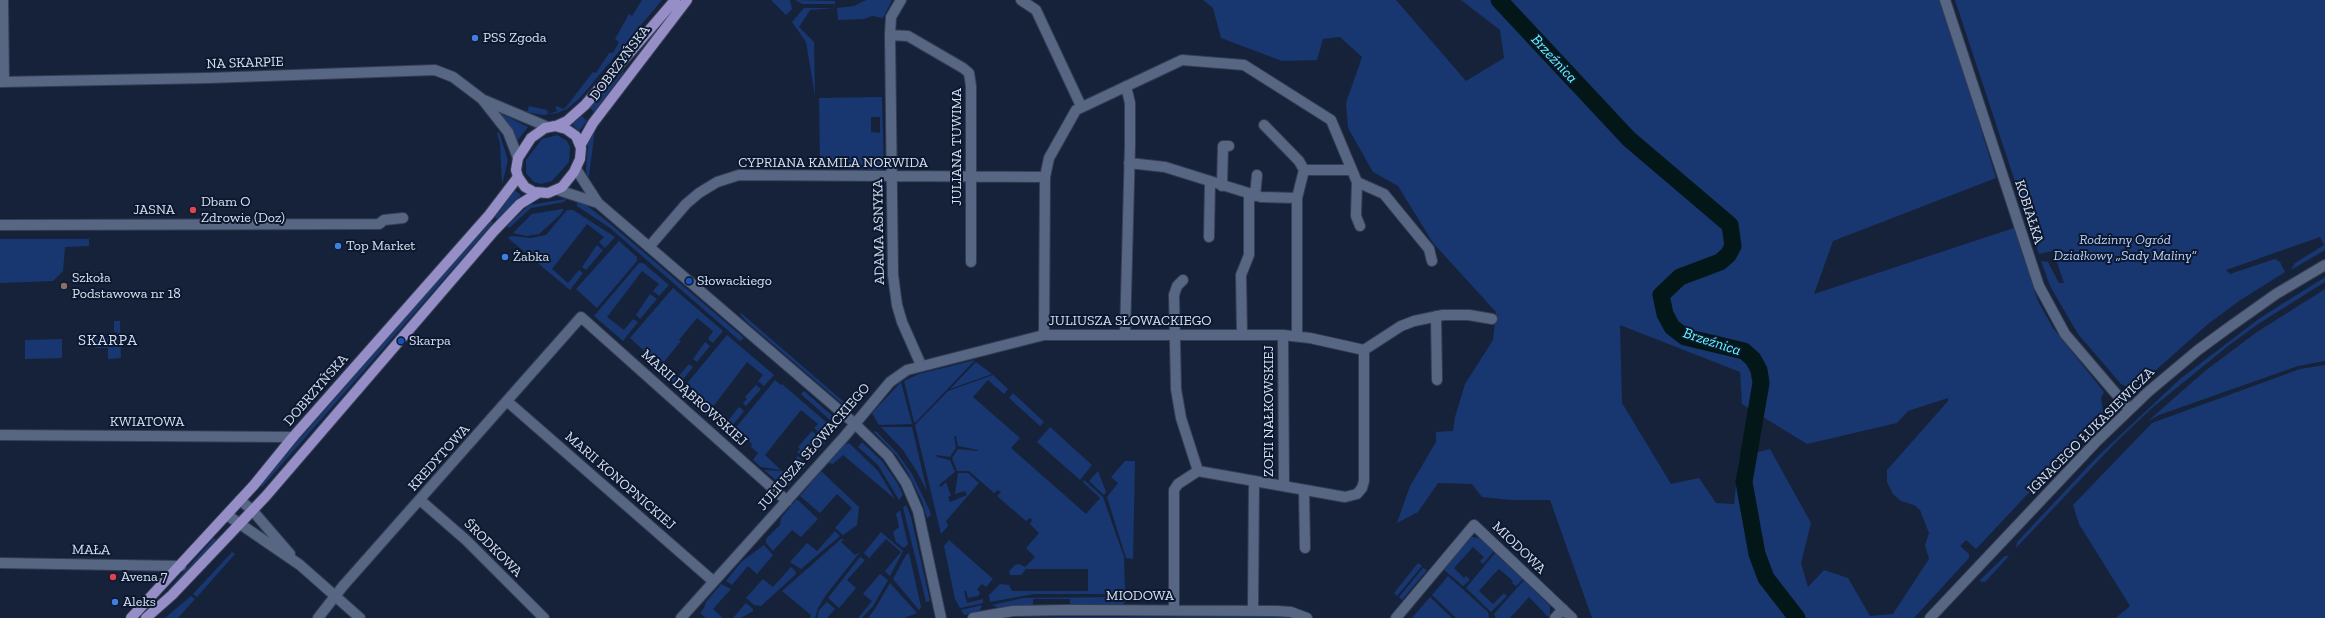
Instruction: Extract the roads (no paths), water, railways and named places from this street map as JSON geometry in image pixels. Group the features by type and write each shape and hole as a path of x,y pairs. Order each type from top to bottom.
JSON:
{"main road":[{"name":"DOBRZYŃSKA","path":"552,127 567,121 585,105 675,0"},
{"name":"DOBRZYŃSKA","path":"580,146 593,123 687,0"},
{"path":"146,618 172,596 240,524 410,331 494,231 520,204 538,193 558,190 567,182 576,169 580,157 580,146 571,132 552,127 531,138 518,158 516,168 518,177 529,189 538,193"},
{"name":"DOBRZYŃSKA","path":"131,618 227,515 293,437 489,215 518,177"}],"street":[{"path":"2,82 3,0"},
{"name":"ADAMA ASNYKA","path":"901,0 891,17 890,35 894,284 902,322 921,365"},
{"path":"1021,0 1036,10 1081,106"},
{"name":"KOBIAŁKA","path":"1945,0 2039,286 2065,334 2129,410"},
{"name":"JULIANA TUWIMA","path":"890,35 908,36 969,73 971,86 971,262"},
{"path":"1044,335 1045,177 1049,158 1072,115 1081,106 1182,60 1244,64 1331,120 1350,170 1357,182 1356,216 1360,226"},
{"name":"NA SKARPIE","path":"2,82 208,78 428,69 452,77 482,99"},
{"path":"1125,335 1130,103 1126,86"},
{"path":"482,99 552,127"},
{"path":"482,99 508,132 518,158"},
{"path":"1264,125 1299,161 1304,170 1297,198 1297,336"},
{"path":"1222,186 1223,146 1229,146"},
{"path":"1129,163 1164,167 1252,195 1297,198"},
{"path":"576,169 598,203 854,424 888,456 906,483 918,511 941,618"},
{"path":"1304,170 1350,170"},
{"name":"CYPRIANA KAMILA NORWIDA","path":"649,247 686,204 704,189 724,180 748,174 892,177 1045,177"},
{"path":"1242,334 1241,275 1249,255 1252,195 1257,175"},
{"path":"1209,237 1210,181"},
{"path":"1357,182 1384,194 1429,249 1432,261"},
{"path":"558,190 598,203"},
{"name":"JASNA","path":"0,225 379,224 384,220 403,218"},
{"name":"IGNACEGO ŁUKASIEWICZA","path":"1932,615 2129,410 2198,350 2274,296 2325,265"},
{"path":"1174,610 1174,490 1178,484 1198,471 1181,418 1176,389 1174,296 1177,286 1183,280"},
{"path":"1364,350 1402,326 1414,321 1436,316 1469,315 1492,319"},
{"path":"1436,316 1437,380"},
{"name":"KREDYTOWA","path":"318,618 335,596 508,402 581,317"},
{"name":"MARII DĄBROWSKIEJ","path":"581,317 787,500"},
{"name":"JULIUSZA SŁOWACKIEGO","path":"681,618 890,382 907,370 921,365 1044,335 1283,335 1297,336 1364,350"},
{"name":"ZOFII NAŁKOWSKIEJ","path":"1283,335 1284,486"},
{"name":"ZOFII NAŁKOWSKIEJ","path":"1198,471 1345,497 1357,494 1362,488 1364,350"},
{"name":"MARII KONOPNICKIEJ","path":"508,402 713,581"},
{"name":"KWIATOWA","path":"0,435 293,437"},
{"name":"ZOFII NAŁKOWSKIEJ","path":"1253,610 1254,481"},
{"path":"1304,490 1305,548"},
{"path":"240,500 252,510 300,565"},
{"name":"ŚRODKOWA","path":"420,500 466,540 544,618"},
{"path":"227,515 300,565 360,618"},
{"name":"MIODOWA","path":"1396,618 1474,525 1572,618"},
{"name":"MAŁA","path":"0,563 181,566"},
{"path":"1555,618 1563,609"},
{"name":"MIODOWA","path":"973,618 1013,611 1174,610 1284,611 1306,618"}],"waterway":[{"name":"Brzeźnica","path":"1499,0 1629,139 1730,225 1733,246 1728,255 1720,262 1680,277 1661,295 1665,314 1672,327 1685,337 1744,351 1753,359 1759,370 1761,383 1744,482 1757,554 1766,578 1797,618"}],"place":[{"name":"PSS Zgoda","path":"475,38"},
{"name":"Dbam O Zdrowie (Doz)","path":"193,210"},
{"name":"Top Market","path":"338,246"},
{"name":"Żabka","path":"505,257"},
{"name":"Słowackiego","path":"689,281"},
{"name":"Szkoła Podstawowa nr 18","path":"64,286"},
{"name":"Skarpa","path":"401,341"},
{"name":"Avena 7","path":"113,577"},
{"name":"Aleks","path":"115,602"}],"district":[{"name":"SKARPA","path":"108,341"}],"park label":[{"name":"Rodzinny Ogród Działkowy „Sady Maliny”","path":"2125,248"}]}
